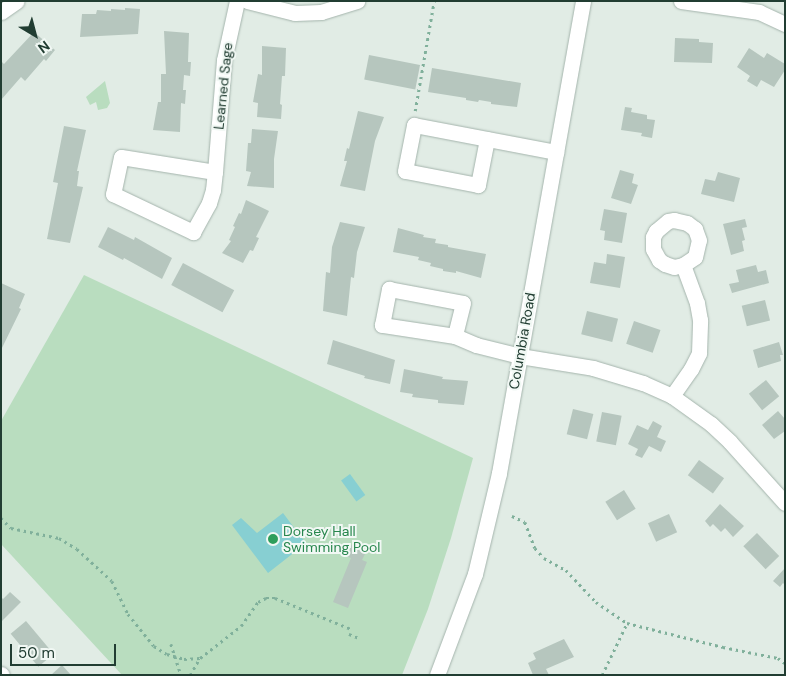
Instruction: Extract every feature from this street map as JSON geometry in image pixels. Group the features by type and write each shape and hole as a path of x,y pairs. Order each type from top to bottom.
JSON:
{"street":[{"path":"1,12 17,1"},
{"name":"Learned Sage","path":"215,172 121,157 113,194 193,232 209,203 215,172 224,60 237,1"},
{"path":"247,1 283,11 307,13 333,10 357,1"},
{"name":"Columbia Road","path":"438,675 474,574 499,473 584,1"},
{"path":"681,1 759,12 785,24"},
{"path":"487,139 478,185 405,171 414,125 556,152"},
{"path":"672,396 699,353 701,335 697,303 683,265"},
{"path":"455,336 463,303 388,289 382,325 455,336 476,345 520,356 592,368 643,383 672,396 711,424 730,442 785,503"}],"path":[{"path":"414,125 434,1"},
{"path":"512,516 525,522 535,548 544,558 566,570 596,602 627,623 713,645 778,658 785,663"},
{"path":"1,518 11,528 59,538 77,549 112,581 128,614 154,646 176,657 184,659 200,658"},
{"path":"190,675 200,658 241,626 258,602 266,598 275,598 350,629"},
{"path":"602,675 627,623"},
{"path":"349,634 359,638"},
{"path":"171,644 181,675"}],"green space":[{"path":"105,81 110,103 107,108 98,110 96,102 90,105 86,97"},
{"path":"84,275 473,458 451,538 428,609 402,675 122,675 1,544 1,421"}],"water":[{"path":"350,474 365,495 356,502 341,480"},
{"name":"Dorsey Hall Swimming Pool","path":"283,513 308,546 298,554 296,551 268,573 232,525 241,518 257,533"}],"building":[{"path":"125,8 140,9 138,34 80,37 82,14 96,14 97,10 125,10"},
{"path":"164,31 189,33 188,62 191,62 190,76 184,75 183,90 186,90 185,104 181,103 180,132 153,130 158,102 161,102 161,74 166,74"},
{"path":"34,32 55,50 46,61 44,59 25,81 21,77 1,100 1,61 4,64"},
{"path":"675,38 699,39 699,42 713,43 712,63 674,62"},
{"path":"262,46 286,48 285,76 282,76 280,104 282,105 281,119 257,117 258,103 253,102 258,74 262,75"},
{"path":"749,48 764,58 767,53 785,64 785,70 774,87 761,80 757,87 747,81 750,76 737,67"},
{"path":"369,55 420,65 415,89 364,80"},
{"path":"432,68 521,83 517,107 491,104 491,102 479,100 478,102 466,100 466,98 428,92"},
{"path":"625,107 632,108 631,112 647,115 647,119 655,120 652,138 641,136 642,133 621,130"},
{"path":"358,111 384,117 375,141 365,191 340,186 347,161 344,161 347,148 349,149"},
{"path":"64,126 86,130 77,171 79,171 77,186 83,187 70,243 47,239 58,183 53,182"},
{"path":"252,129 278,131 274,159 274,188 247,186 251,172 246,171 248,143 251,143"},
{"path":"620,170 634,174 632,183 638,185 631,204 611,198"},
{"path":"718,172 740,178 734,202 701,194 705,179 715,181"},
{"path":"246,200 269,211 256,237 259,238 253,251 250,250 243,263 222,253 231,241 229,240 235,227 233,226 239,213 241,214"},
{"path":"604,209 627,213 622,243 604,240 605,231 600,230"},
{"path":"745,219 747,227 742,228 745,240 742,241 744,251 731,255 723,224"},
{"path":"340,222 365,227 357,252 354,278 351,277 347,316 323,311 326,272 330,273 332,247"},
{"path":"108,227 134,240 135,237 172,258 162,279 124,258 123,260 98,247"},
{"path":"398,228 424,235 423,237 436,239 435,243 448,245 448,247 486,254 481,278 456,271 456,273 443,271 443,269 430,266 431,263 418,260 419,257 393,252"},
{"path":"607,254 625,257 620,288 590,283 594,262 606,264"},
{"path":"183,263 234,290 222,312 171,285"},
{"path":"756,265 758,272 766,270 769,283 732,293 729,284 739,282 736,270"},
{"path":"1,283 25,294 19,308 21,309 1,350"},
{"path":"765,300 770,320 747,326 742,306"},
{"path":"587,311 618,319 612,342 581,334"},
{"path":"634,321 660,330 653,353 626,344"},
{"path":"333,340 395,360 390,384 364,378 365,376 327,364"},
{"path":"779,342 783,355 780,355 781,361 758,368 753,350"},
{"path":"404,369 443,377 442,379 468,381 464,405 438,403 438,400 412,397 413,394 400,392"},
{"path":"766,380 779,396 762,410 749,394"},
{"path":"573,409 593,414 587,439 567,434"},
{"path":"778,411 785,419 785,431 774,439 762,425"},
{"path":"602,412 622,416 616,445 596,441"},
{"path":"653,421 662,426 657,437 666,441 661,452 649,446 642,458 635,455 638,449 628,444 637,425 648,430"},
{"path":"699,460 724,478 713,494 688,475"},
{"path":"624,490 636,509 617,520 605,502"},
{"path":"720,504 744,526 733,537 725,528 721,532 713,524 710,527 705,521"},
{"path":"669,514 677,532 656,542 648,523"},
{"path":"757,533 779,556 766,569 743,546"},
{"path":"352,544 367,550 362,560 367,562 348,608 333,602 351,558 346,556"},
{"path":"785,568 785,585 783,583 780,587 773,581"},
{"path":"10,592 21,602 1,622 1,597 3,599"},
{"path":"26,621 54,654 38,667 11,634"},
{"path":"564,639 574,657 546,669 549,675 533,675 528,663 536,659 533,653"},
{"path":"62,665 71,675 51,675"}],"place":[{"name":"Dorsey Hall Swimming Pool","path":"273,539"}]}
